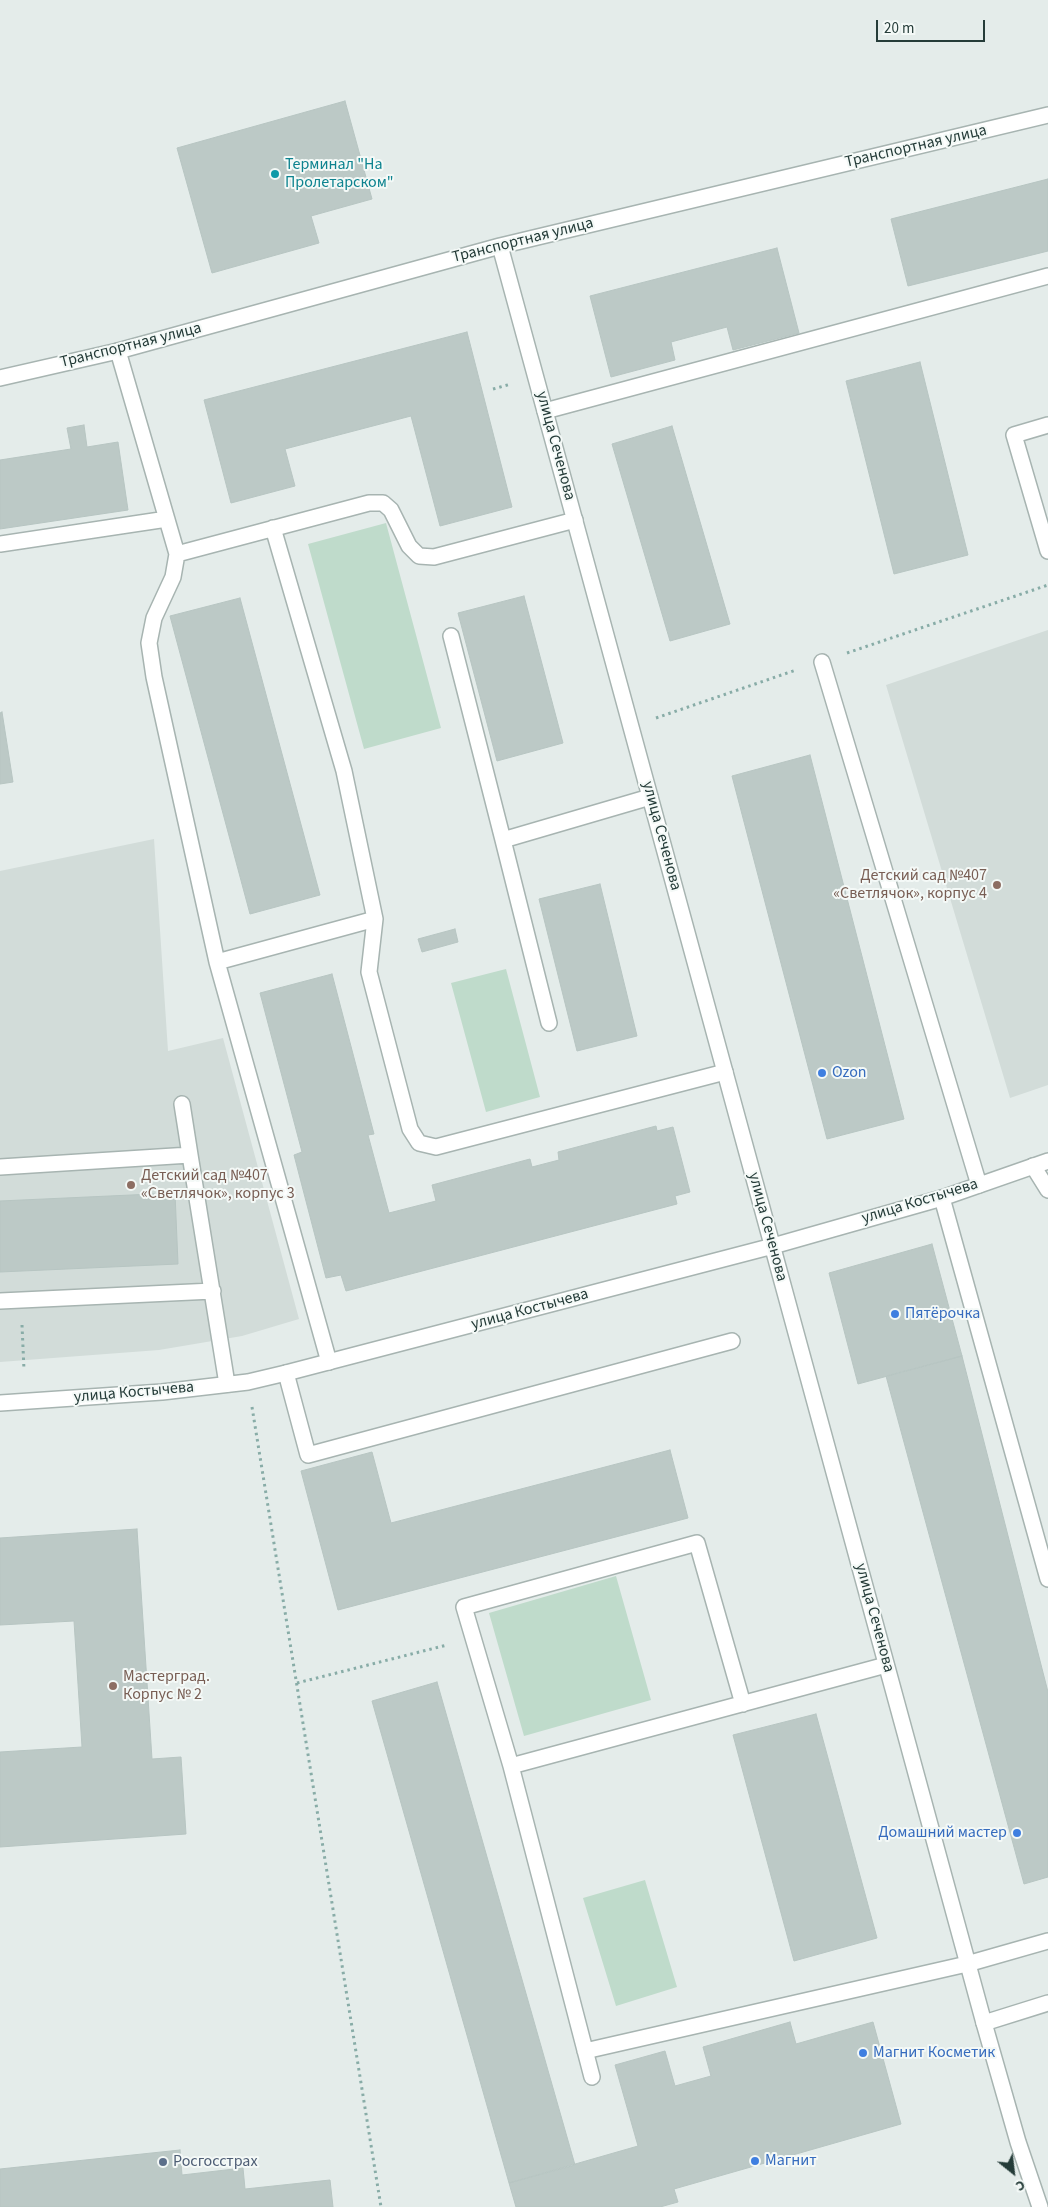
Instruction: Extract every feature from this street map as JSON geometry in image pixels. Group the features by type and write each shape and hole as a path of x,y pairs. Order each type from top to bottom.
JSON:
{"street":[{"name":"Транспортная улица","path":"0,378 118,351 500,246 1048,115"},
{"name":"улица Сеченова","path":"500,246 967,1964 1018,2142 1040,2207"},
{"path":"545,411 1048,276"},
{"path":"118,351 177,554 173,577 154,618 149,643 154,677 217,962 329,1362"},
{"path":"1048,425 1014,435 1048,551"},
{"path":"177,554 369,503 383,503 391,510 409,546 419,556 434,557 575,520"},
{"path":"0,544 167,519"},
{"path":"273,528 344,771 375,919 369,972 410,1129 419,1143 436,1147 725,1072"},
{"path":"451,636 549,1023"},
{"path":"822,662 979,1185"},
{"path":"503,840 650,797"},
{"path":"217,962 375,919"},
{"path":"182,1104 227,1384"},
{"path":"0,1167 190,1155"},
{"name":"улица Костычева","path":"0,1403 162,1392 248,1382 286,1374 772,1246 942,1198 1048,1161"},
{"path":"1033,1166 1048,1190"},
{"path":"942,1198 1048,1578"},
{"path":"0,1300 213,1291"},
{"path":"286,1374 308,1455 732,1341"},
{"path":"592,2077 511,1766 464,1607 697,1543 743,1704"},
{"path":"511,1766 886,1665"},
{"path":"585,2051 967,1964 1048,1941"},
{"path":"984,2024 1048,2004"}],"path":[{"path":"21,1300 24,1370"},
{"path":"248,1382 381,2207"},
{"path":"297,1683 472,1639"}],"shaded area":[{"name":"Детский сад №407 «Светлячок», корпус 4","path":"1048,630 1048,1085 1010,1098 886,685"},
{"name":"Детский сад №407 «Светлячок», корпус 3","path":"154,839 168,1051 223,1038 299,1319 242,1336 159,1350 0,1362 0,871"}],"green space":[{"path":"386,523 441,728 364,749 308,544"},
{"path":"506,969 540,1097 486,1112 451,983"},
{"path":"616,1576 651,1700 524,1736 489,1613"},
{"path":"645,1880 677,1987 616,2006 583,1898"}],"building":[{"name":"Терминал \"На Пролетарском\"","path":"345,101 372,199 311,216 319,243 212,273 177,148"},
{"path":"1048,179 1048,251 908,286 891,219"},
{"path":"777,248 799,333 733,350 727,327 671,342 675,360 611,377 590,296"},
{"path":"467,332 512,507 440,526 411,416 285,449 295,486 231,503 204,400"},
{"path":"920,362 968,555 894,574 846,381"},
{"path":"84,425 87,447 118,442 128,510 0,529 0,460 71,449 67,428"},
{"path":"672,426 730,624 670,641 612,444"},
{"path":"524,596 563,743 497,761 458,613"},
{"path":"240,598 320,895 250,914 170,616"},
{"path":"2,712 13,782 0,784 0,713"},
{"path":"810,755 904,1119 827,1139 732,776"},
{"path":"600,884 637,1036 577,1051 539,899"},
{"path":"455,929 458,942 422,952 418,939"},
{"path":"332,974 374,1134 368,1135 389,1213 436,1201 432,1185 530,1159 532,1167 559,1160 558,1152 656,1126 657,1131 673,1127 690,1192 675,1196 677,1204 346,1291 341,1275 326,1278 294,1155 302,1152 260,993"},
{"path":"175,1193 178,1264 0,1272 0,1201"},
{"name":"Пятёрочка","path":"932,1244 962,1356 858,1384 829,1273"},
{"path":"962,1356 1048,1692 1048,1877 1024,1884 886,1376"},
{"path":"670,1450 688,1518 338,1610 301,1471 372,1452 391,1523"},
{"name":"Мастерград. Корпус № 2","path":"137,1529 152,1759 181,1757 186,1834 0,1847 0,1752 82,1747 74,1621 0,1625 0,1538"},
{"path":"437,1682 575,2165 509,2183 372,1701"},
{"path":"816,1714 877,1938 794,1961 733,1735"},
{"path":"790,2022 796,2044 873,2022 901,2124 674,2189 678,2202 660,2207 516,2207 509,2183 638,2146 615,2065 665,2051 675,2086 711,2076 703,2047"},
{"path":"180,2150 182,2175 243,2168 245,2189 330,2180 333,2207 0,2207 0,2169"}],"place":[{"name":"Терминал \"На Пролетарском\"","path":"275,174"},
{"name":"Детский сад №407 «Светлячок», корпус 4","path":"997,885"},
{"name":"Ozon","path":"822,1073"},
{"name":"Детский сад №407 «Светлячок», корпус 3","path":"131,1185"},
{"name":"Пятёрочка","path":"895,1314"},
{"name":"Мастерград. Корпус № 2","path":"113,1686"},
{"name":"Домашний мастер","path":"1017,1833"},
{"name":"Магнит Косметик","path":"863,2053"},
{"name":"Магнит","path":"755,2161"},
{"name":"Росгосстрах","path":"163,2162"}]}
